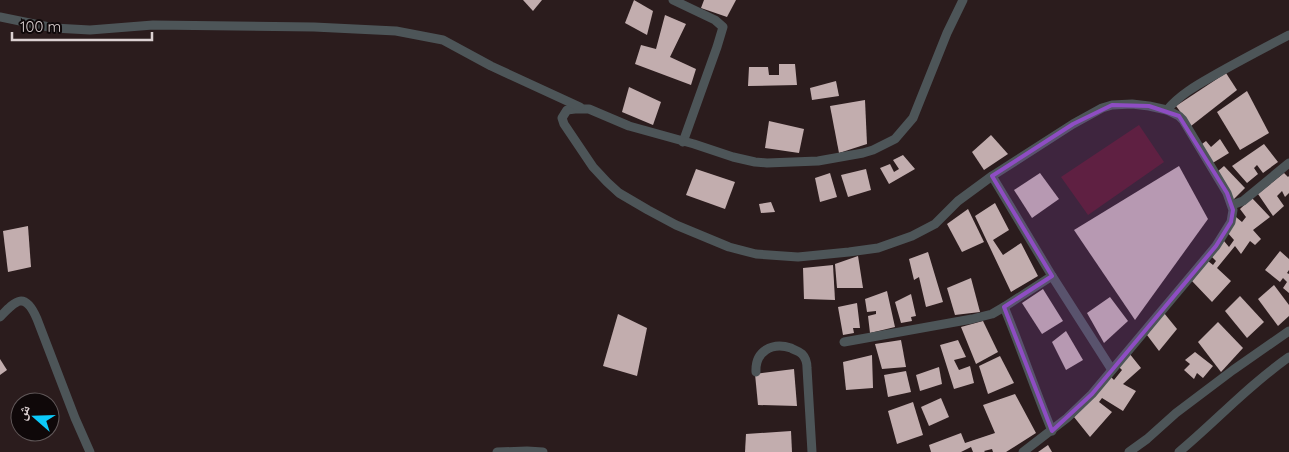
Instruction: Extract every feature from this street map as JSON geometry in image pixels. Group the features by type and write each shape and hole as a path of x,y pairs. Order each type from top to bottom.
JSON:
{"street":[{"path":"673,0 714,20 723,28 683,142"},
{"path":"0,17 54,28 90,30 153,25 314,27 396,31 443,40 491,66 583,109 596,112 629,126 733,157 767,163 818,161 863,153 889,143 900,135 913,118 947,33 963,0"},
{"path":"1167,110 1189,90 1289,35"},
{"path":"583,109 566,110 562,118 564,124 593,167 613,188 642,207 730,247 756,254 798,257 878,248 912,236 935,224 958,201 992,176 1073,124 1102,108 1112,105 1132,104 1167,110 1179,116 1227,194 1233,210 1231,222 1222,238 1092,394 1067,418 1023,452"},
{"path":"1232,205 1243,201 1289,163"},
{"path":"992,176 1052,276 1112,370"},
{"path":"844,342 992,314 1052,276"},
{"path":"0,317 14,303 20,300 30,305 34,311 90,452"},
{"path":"1004,307 1052,430"},
{"path":"1129,452 1176,413 1289,331"},
{"path":"756,372 758,357 770,348 785,346 802,353 808,368 812,452"},
{"path":"1179,452 1259,380 1289,357"},
{"path":"497,452 543,452"}],"highlighted area":[{"path":"1112,105 1149,106 1179,116 1227,193 1233,210 1231,222 1216,246 1092,394 1052,431 1004,307 1052,276 992,176 1073,124"}],"shaded area":[{"path":"1139,125 1164,162 1088,215 1061,177"}],"building":[{"path":"523,0 542,0 533,11"},
{"path":"634,0 653,11 647,35 625,23"},
{"path":"704,0 736,0 727,17 701,8"},
{"path":"665,15 686,24 670,57 696,69 691,85 635,64 641,45 656,49"},
{"path":"779,64 795,64 797,85 748,86 749,67 768,67 769,75 779,75"},
{"path":"1226,73 1237,90 1191,126 1176,106"},
{"path":"836,81 839,96 812,100 810,88"},
{"path":"629,87 661,102 653,125 622,112"},
{"path":"1247,91 1269,133 1240,150 1217,112"},
{"path":"865,100 867,144 839,153 830,106"},
{"path":"769,121 804,129 799,153 765,148"},
{"path":"991,135 1008,154 984,170 972,152"},
{"path":"1220,139 1229,153 1211,164 1202,144 1206,141 1211,147"},
{"path":"1264,144 1278,162 1263,173 1257,165 1254,168 1258,174 1247,183 1232,166"},
{"path":"903,155 915,169 889,184 880,168 890,164 894,172 899,169 893,160"},
{"path":"1179,166 1208,219 1135,320 1074,230"},
{"path":"1224,166 1245,188 1233,200 1217,172"},
{"path":"696,169 735,182 725,209 686,195"},
{"path":"866,169 871,190 848,197 841,175"},
{"path":"830,173 837,197 820,202 815,178"},
{"path":"1040,173 1059,199 1032,218 1014,190"},
{"path":"1284,173 1289,176 1289,193 1285,197 1282,191 1277,196 1284,206 1273,216 1258,194"},
{"path":"1252,198 1270,217 1253,230 1261,239 1255,245 1250,241 1241,254 1235,246 1217,268 1231,281 1212,302 1192,281 1208,261 1213,265 1216,261 1212,257 1224,241 1229,247 1234,240 1227,232 1236,217 1242,222 1246,217 1240,209"},
{"path":"771,202 775,212 761,213 759,204"},
{"path":"995,203 1009,230 993,240 1003,255 1021,243 1038,276 1011,292 975,216"},
{"path":"968,209 984,242 962,252 947,224"},
{"path":"28,226 31,267 8,272 3,231"},
{"path":"1280,251 1289,259 1289,270 1287,273 1289,274 1289,293 1283,288 1287,282 1283,278 1280,282 1265,270"},
{"path":"928,252 943,302 926,307 919,277 914,280 909,259"},
{"path":"858,256 863,288 837,288 835,264"},
{"path":"833,265 835,300 804,299 803,268"},
{"path":"971,278 980,312 955,315 947,288"},
{"path":"1274,285 1289,305 1289,316 1278,326 1258,299"},
{"path":"1043,289 1063,321 1042,334 1022,303"},
{"path":"887,291 895,327 870,333 868,316 876,314 876,311 867,312 865,299"},
{"path":"911,294 916,316 911,317 912,321 901,323 895,302"},
{"path":"1240,296 1264,322 1247,338 1225,311"},
{"path":"1110,297 1128,321 1104,343 1087,313"},
{"path":"857,303 860,328 853,328 854,333 843,335 838,307"},
{"path":"1164,313 1177,329 1159,351 1147,335"},
{"path":"618,314 647,328 637,376 603,366"},
{"path":"983,321 998,352 976,364 961,327"},
{"path":"1218,322 1243,348 1221,372 1198,342"},
{"path":"1066,331 1083,360 1066,370 1052,342"},
{"path":"901,340 906,367 882,369 875,344"},
{"path":"958,340 966,357 954,360 959,370 970,366 974,383 954,389 940,345"},
{"path":"1195,352 1213,366 1203,378 1197,373 1194,379 1184,370 1190,364 1185,360"},
{"path":"1129,353 1141,368 1123,384 1136,391 1123,411 1102,398 1099,402 1112,412 1090,437 1074,417 1110,376 1114,380 1122,370 1118,366"},
{"path":"872,355 873,388 846,390 843,362"},
{"path":"1000,356 1014,383 988,394 979,366"},
{"path":"0,359 7,370 0,375"},
{"path":"939,367 942,384 920,391 916,375"},
{"path":"794,369 797,406 758,405 755,374"},
{"path":"906,371 911,392 888,397 884,375"},
{"path":"1015,394 1036,433 1006,452 993,452 992,449 985,452 973,452 971,447 961,452 931,452 929,445 961,433 965,443 995,433 983,405"},
{"path":"941,398 949,417 929,426 921,407"},
{"path":"913,402 923,435 897,444 888,411"},
{"path":"791,431 792,452 745,452 746,434"},
{"path":"1048,445 1052,452 1038,452"}]}
